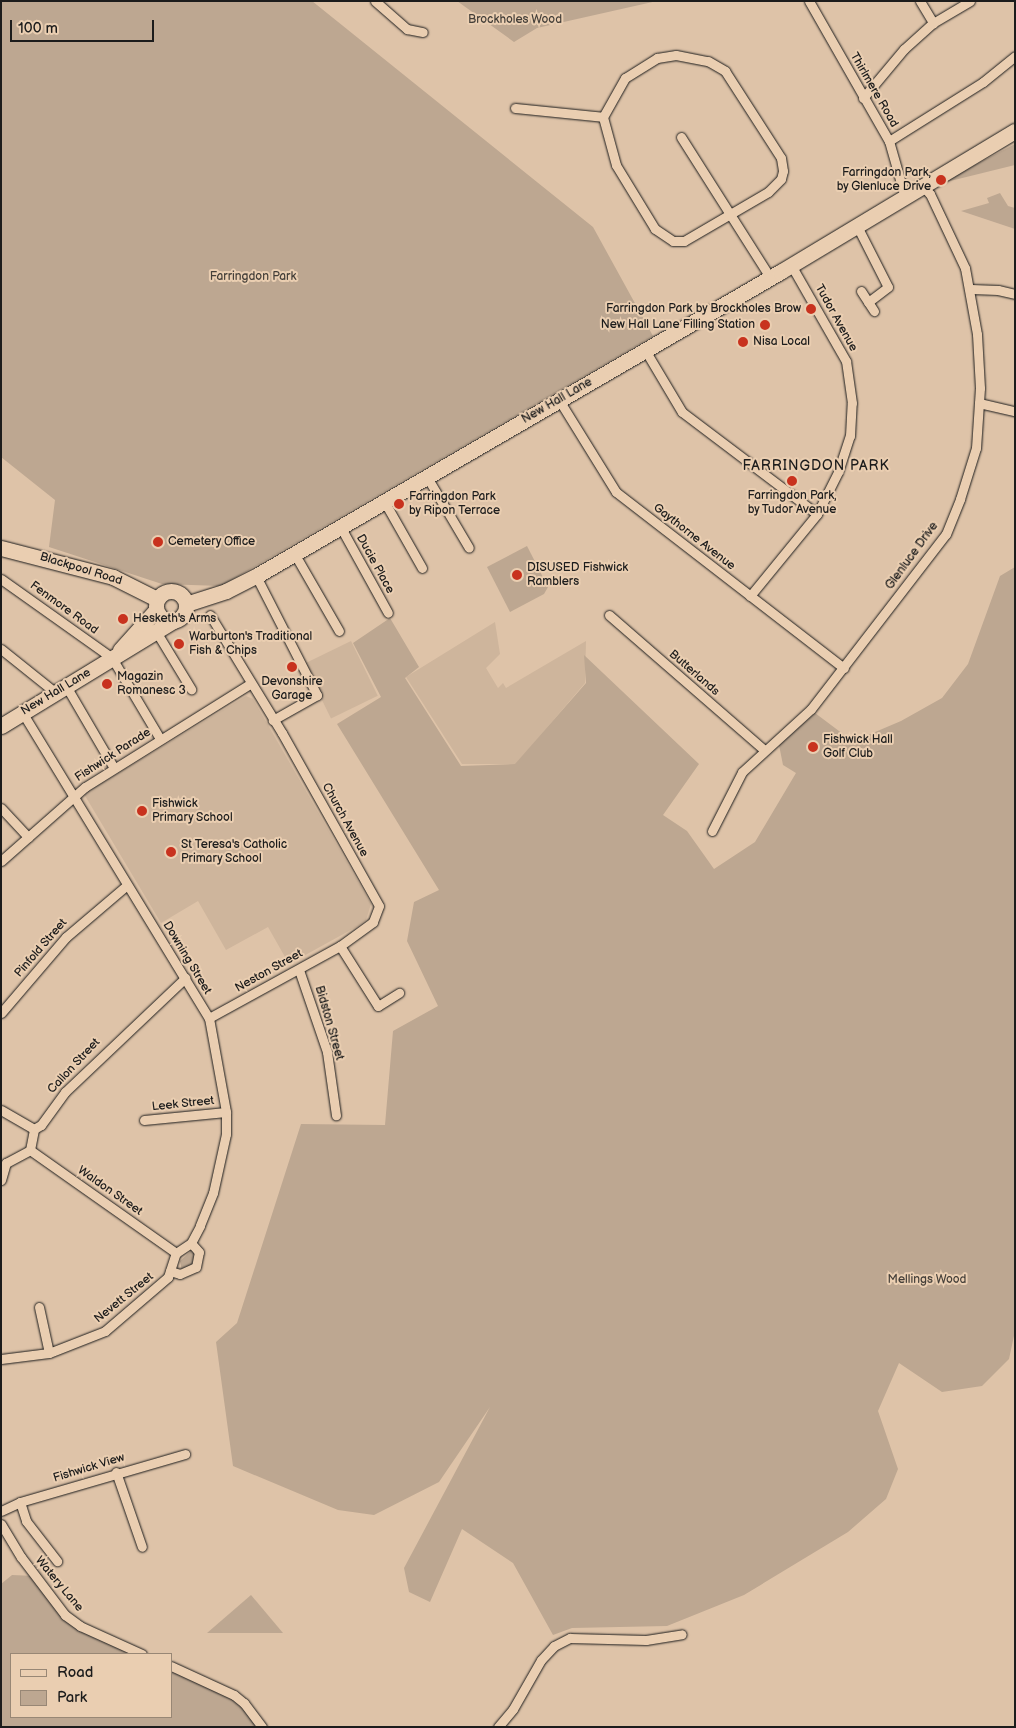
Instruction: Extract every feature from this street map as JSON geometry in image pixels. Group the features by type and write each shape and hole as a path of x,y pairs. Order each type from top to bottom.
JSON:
{"highway":[{"name":"New Hall Lane","path":"112,658 161,612 184,615 186,604 226,591 256,576 792,265 1015,131"},
{"name":"Blackpool Road","path":"1,548 113,577 161,612"},
{"path":"157,633 165,592 174,591 182,596 186,604"},
{"name":"New Hall Lane","path":"2,724 157,633"}],"street":[{"path":"375,1 407,29 423,32"},
{"name":"Thirlmere Road","path":"809,1 889,141 905,197"},
{"path":"920,1 933,23"},
{"path":"863,98 904,49 933,23 970,1"},
{"path":"676,55 691,57 725,72 780,158 783,171 781,180 768,192 729,215 684,240 664,238 616,165 603,116 625,78 657,58 676,55"},
{"path":"889,141 983,82 1015,56"},
{"path":"514,108 603,116"},
{"path":"682,137 729,215 770,277"},
{"name":"Glenluce Drive","path":"712,831 742,772 763,749 812,708 946,534 976,448 979,403 977,334 971,289 965,268 946,225 930,194 923,186"},
{"path":"857,226 888,287 868,302"},
{"name":"Tudor Avenue","path":"750,596 817,514 838,472 850,436 850,373 835,340 792,265"},
{"path":"971,289 998,290 1015,294"},
{"path":"861,291 874,311"},
{"path":"645,350 682,412 817,514"},
{"name":"Gaythorne Avenue","path":"559,400 616,492 844,668"},
{"path":"979,403 1015,411"},
{"path":"427,476 469,548"},
{"path":"384,501 422,568"},
{"name":"Ducie Place","path":"340,526 388,613"},
{"path":"294,553 339,631"},
{"path":"256,576 317,694 273,720"},
{"name":"Fenmore Road","path":"1,578 112,658"},
{"name":"Church Avenue","path":"210,615 273,720 379,906 373,922 340,946"},
{"name":"Butterlands","path":"609,615 763,749"},
{"path":"157,633 191,689"},
{"path":"1,649 61,690 114,768"},
{"path":"112,658 160,739"},
{"name":"Fishwick Parade","path":"1,861 74,796 114,768 250,684"},
{"name":"Downing Street","path":"22,712 209,1018 226,1112 226,1134 213,1193 191,1243"},
{"path":"1,808 28,837"},
{"name":"Pinfold Street","path":"1,1013 66,937 127,885"},
{"path":"340,946 378,1006 399,993"},
{"name":"Neston Street","path":"209,1018 340,946"},
{"name":"Bidston Street","path":"299,970 327,1052 336,1115"},
{"name":"Callon Street","path":"34,1129 41,1125 65,1092 185,978"},
{"path":"1,1110 34,1129 30,1150 4,1161 1,1180"},
{"name":"Leek Street","path":"144,1120 226,1112"},
{"name":"Waldon Street","path":"30,1150 176,1253"},
{"path":"176,1253 191,1243"},
{"name":"Nevett Street","path":"170,1271 180,1274 196,1267 199,1252 191,1243"},
{"name":"Nevett Street","path":"1,1359 49,1354 105,1331 168,1277 176,1253"},
{"path":"39,1308 49,1354"},
{"name":"Fishwick View","path":"1,1511 20,1502 116,1472 185,1454"},
{"path":"116,1472 142,1547"},
{"path":"20,1502 26,1520 57,1561"},
{"name":"Watery Lane","path":"1,1524 21,1557 65,1615 80,1626 140,1653"},
{"path":"498,1727 513,1709 541,1660 554,1646 570,1638 646,1640 682,1634"},
{"path":"172,1666 234,1695 244,1703 262,1727"}],"shaded area":[{"path":"495,622 500,654 486,668 498,688 503,683 506,688 586,641 585,683 516,764 462,764 406,677"},
{"path":"351,641 378,696 331,719 304,664"},
{"path":"246,696 253,699 371,904 366,920 358,926 289,964 268,927 226,950 198,901 161,923 84,794"}],"green space":[{"name":"Farringdon Park","path":"1,1 312,1 593,227 653,336 221,586 162,584 49,547 55,500 1,457"},
{"name":"Brockholes Wood","path":"457,1 657,1 537,28 514,42"},
{"path":"1015,144 1015,165 946,182 954,176"},
{"path":"1000,193 1008,206 1015,208 1015,229 961,211 989,203 987,198"},
{"name":"DISUSED Fishwick Ramblers","path":"527,546 548,587 544,594 510,612 487,567"},
{"name":"Mellings Wood","path":"1015,567 1015,1331 1009,1359 982,1386 942,1392 899,1363 878,1411 898,1469 886,1499 848,1532 744,1595 667,1626 572,1628 553,1635 513,1563 462,1529 430,1602 409,1592 404,1568 490,1407 439,1482 374,1515 338,1510 233,1466 216,1342 237,1323 301,1124 385,1125 393,1031 438,1006 407,941 414,902 439,890 337,724 381,697 353,643 390,618 419,667 405,678 461,766 515,764 586,683 584,655 699,764 663,815 687,831 714,869 755,842 796,773 783,765 779,745 815,713 847,737 861,738 901,721 942,698 968,664 1000,576"},
{"path":"191,1251 195,1252 192,1267 182,1271 180,1261"},
{"path":"12,1575 35,1576 65,1615 138,1653 10,1653 10,1718 172,1718 172,1669 244,1703 264,1727 1,1727 1,1584"},
{"path":"251,1595 283,1633 207,1633"}],"place":[{"name":"Farringdon Park, by Glenluce Drive","path":"941,180"},
{"name":"Farringdon Park by Brockholes Brow","path":"811,309"},
{"name":"New Hall Lane Filling Station","path":"765,325"},
{"name":"Nisa Local","path":"743,342"},
{"name":"Farringdon Park, by Tudor Avenue","path":"792,481"},
{"name":"Farringdon Park by Ripon Terrace","path":"399,504"},
{"name":"Cemetery Office","path":"158,542"},
{"name":"DISUSED Fishwick Ramblers","path":"517,575"},
{"name":"Hesketh's Arms","path":"123,619"},
{"name":"Warburton's Traditional Fish & Chips","path":"179,644"},
{"name":"Devonshire Garage","path":"292,667"},
{"name":"Magazin Romanesc 3","path":"107,684"},
{"name":"Fishwick Hall Golf Club","path":"813,747"},
{"name":"Fishwick Primary School","path":"142,811"},
{"name":"St Teresa's Catholic Primary School","path":"171,852"}],"district":[{"name":"FARRINGDON PARK","path":"816,466"}]}
